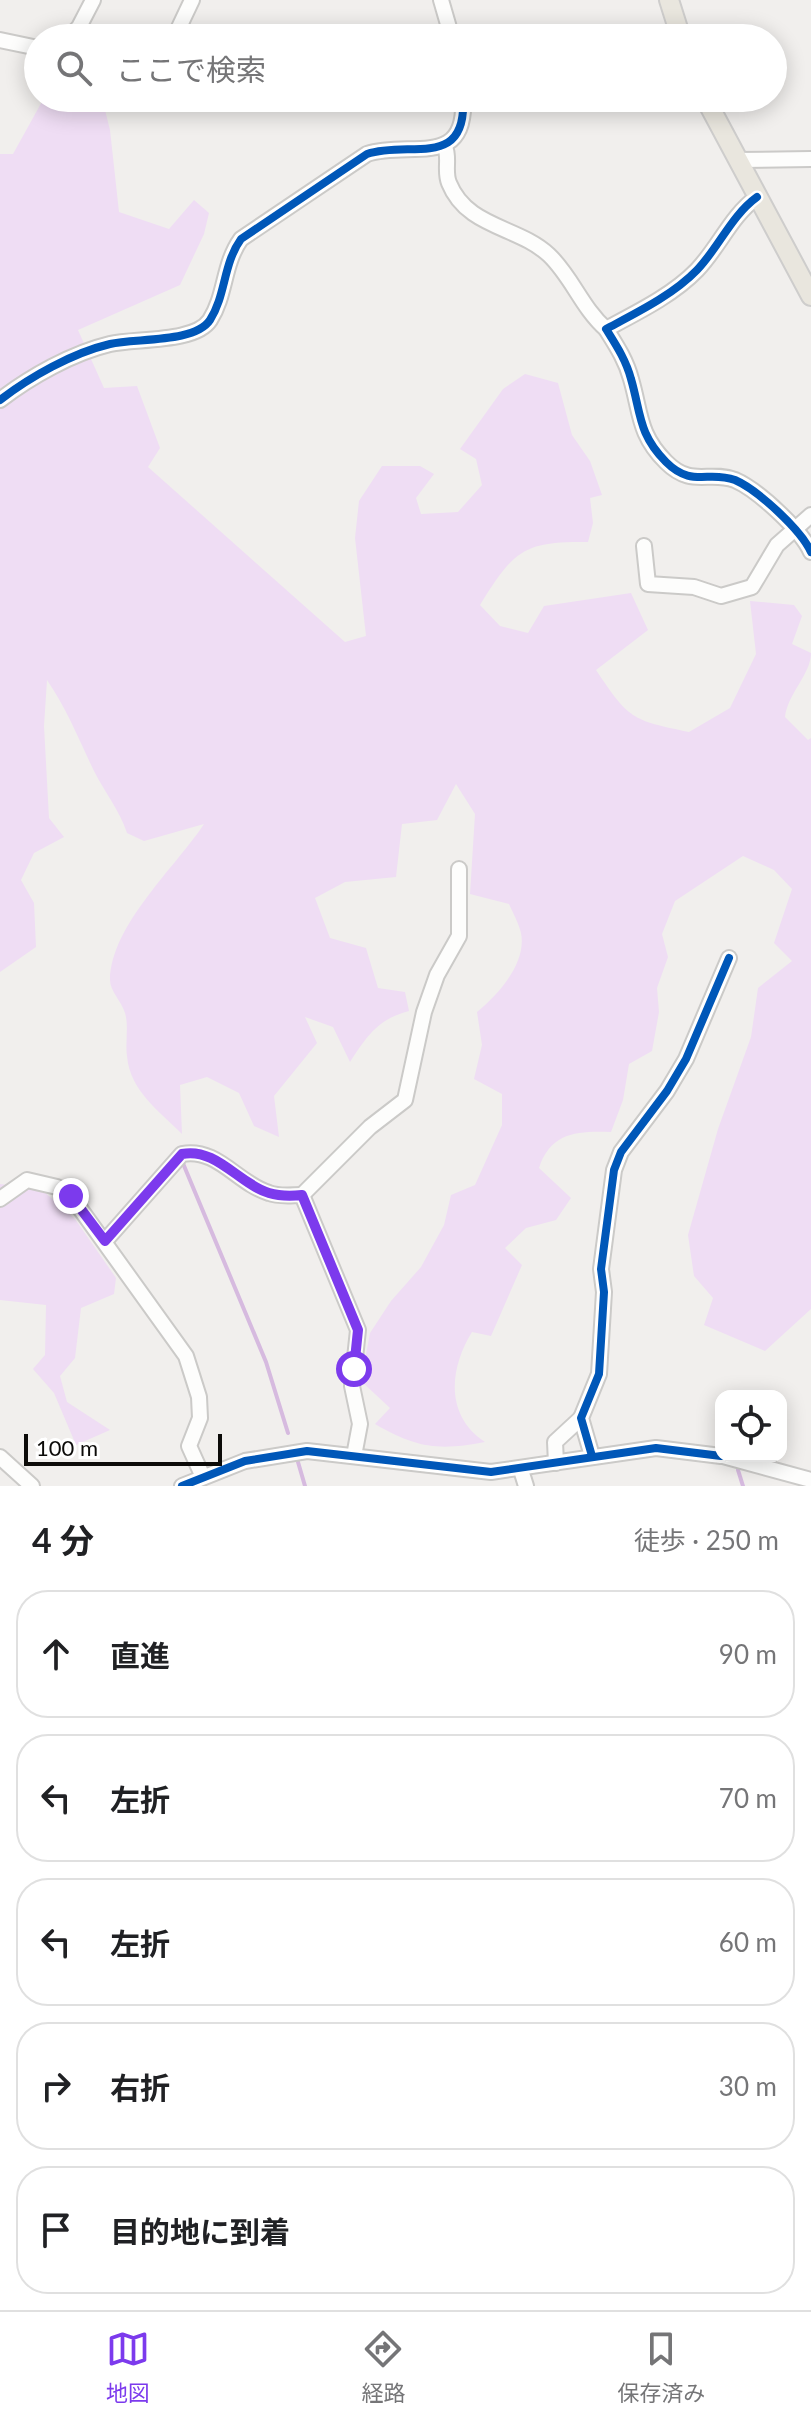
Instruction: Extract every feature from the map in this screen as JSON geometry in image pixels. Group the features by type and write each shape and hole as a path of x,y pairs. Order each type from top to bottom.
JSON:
{"main road":[{"path":"669,0 677,24"},
{"path":"712,112 811,296"}],"street":[{"path":"81,24 93,0"},
{"path":"181,24 192,0"},
{"path":"441,0 448,24"},
{"path":"0,40 24,45"},
{"path":"461,112 459,127 445,147 449,184 469,211 495,228 547,253 592,317 606,329 625,360 639,424 664,460 691,479 735,480 794,528 811,552"},
{"path":"0,400 72,357 108,344 198,331 210,321 230,254 253,230 367,154 381,150 445,147"},
{"path":"737,160 811,159"},
{"path":"606,329 683,282 711,252 742,208 757,197"},
{"path":"644,546 648,584 694,587 721,596 752,587 768,558 794,528 811,515"},
{"path":"105,1241 182,1154 192,1152 218,1161 235,1175 269,1193 302,1195 370,1127 405,1100 424,1012 437,975 459,936 459,869"},
{"path":"556,1463 555,1442 581,1418 599,1374 604,1292 601,1269 614,1170 621,1152 667,1091 686,1059 729,958"},
{"path":"0,1199 27,1180 57,1187 71,1196 105,1241 186,1356 199,1397 200,1418 189,1446 203,1477"},
{"path":"302,1195 358,1330 352,1386 360,1424 354,1456"},
{"path":"581,1418 592,1456"},
{"path":"182,1486 276,1454 307,1451 462,1471 521,1470 656,1448 715,1455"},
{"path":"0,1457 32,1486"},
{"path":"744,1462 811,1480"},
{"path":"521,1470 526,1486"}],"shaded area":[{"path":"36,112 106,112 119,212 169,229 194,200 209,213 204,234 180,285 78,330 104,388 137,386 160,448 148,467 345,642 366,636 355,538 359,501 382,466 420,466 434,474 416,498 421,514 458,512 482,485 476,459 460,449 503,389 525,374 558,383 572,435 590,461 602,495 590,498 593,523 588,542 535,547 523,552 502,572 480,605 500,626 528,633 544,606 631,593 648,630 596,670 616,699 633,715 689,732 730,708 756,654 750,601 794,605 802,616 792,644 811,653 810,661 785,717 808,740 811,738 811,1309 765,1351 704,1325 713,1298 694,1276 688,1235 718,1129 751,1037 758,988 792,961 774,943 792,889 774,870 743,856 675,901 662,934 668,957 657,988 659,1012 652,1051 629,1064 623,1100 611,1132 567,1136 544,1156 539,1168 571,1198 556,1220 526,1228 505,1248 522,1265 491,1336 472,1332 464,1346 455,1376 457,1406 472,1431 485,1442 469,1445 441,1447 416,1443 375,1424 390,1408 361,1381 370,1333 391,1301 421,1267 444,1225 451,1195 475,1185 502,1125 502,1094 474,1079 482,1045 477,1012 494,997 515,967 520,956 521,933 509,904 470,894 475,814 456,784 437,820 402,824 396,877 345,882 315,898 330,938 366,948 378,988 405,992 409,1011 398,1014 374,1030 350,1062 333,1027 305,1017 317,1043 274,1096 279,1137 254,1126 239,1093 207,1077 180,1085 182,1134 147,1100 134,1080 127,1056 125,1013 110,980 113,959 121,939 146,898 204,824 144,841 127,833 67,713 47,680 44,726 49,818 64,837 34,853 21,880 34,903 36,947 0,972 0,154 13,154"},
{"path":"0,1184 41,1189 75,1219 116,1278 114,1294 81,1308 75,1358 60,1376 67,1402 110,1430 76,1445 54,1393 33,1369 45,1355 46,1305 0,1300"}],"waterway":[{"path":"182,1161 266,1362 288,1433"},
{"path":"298,1462 305,1486"},
{"path":"738,1470 743,1486"}],"cycle path":[{"path":"0,400 24,383 81,353 121,342 179,336 202,327 215,310 231,259 241,239 367,154 446,144 456,135 462,112"},
{"path":"757,197 740,213 705,261 677,288 606,329 626,365 645,432 666,462 684,474 725,477 744,485 789,522 811,552"},
{"path":"592,1456 581,1418 599,1374 604,1292 601,1269 614,1170 621,1152 667,1091 686,1059 729,958"},
{"path":"182,1486 245,1461 307,1451 491,1472 656,1448 715,1455"}],"route":[{"path":"71,1196 105,1241 182,1154 192,1152 205,1155 269,1193 302,1195 358,1330 359,1344 354,1369"}]}
